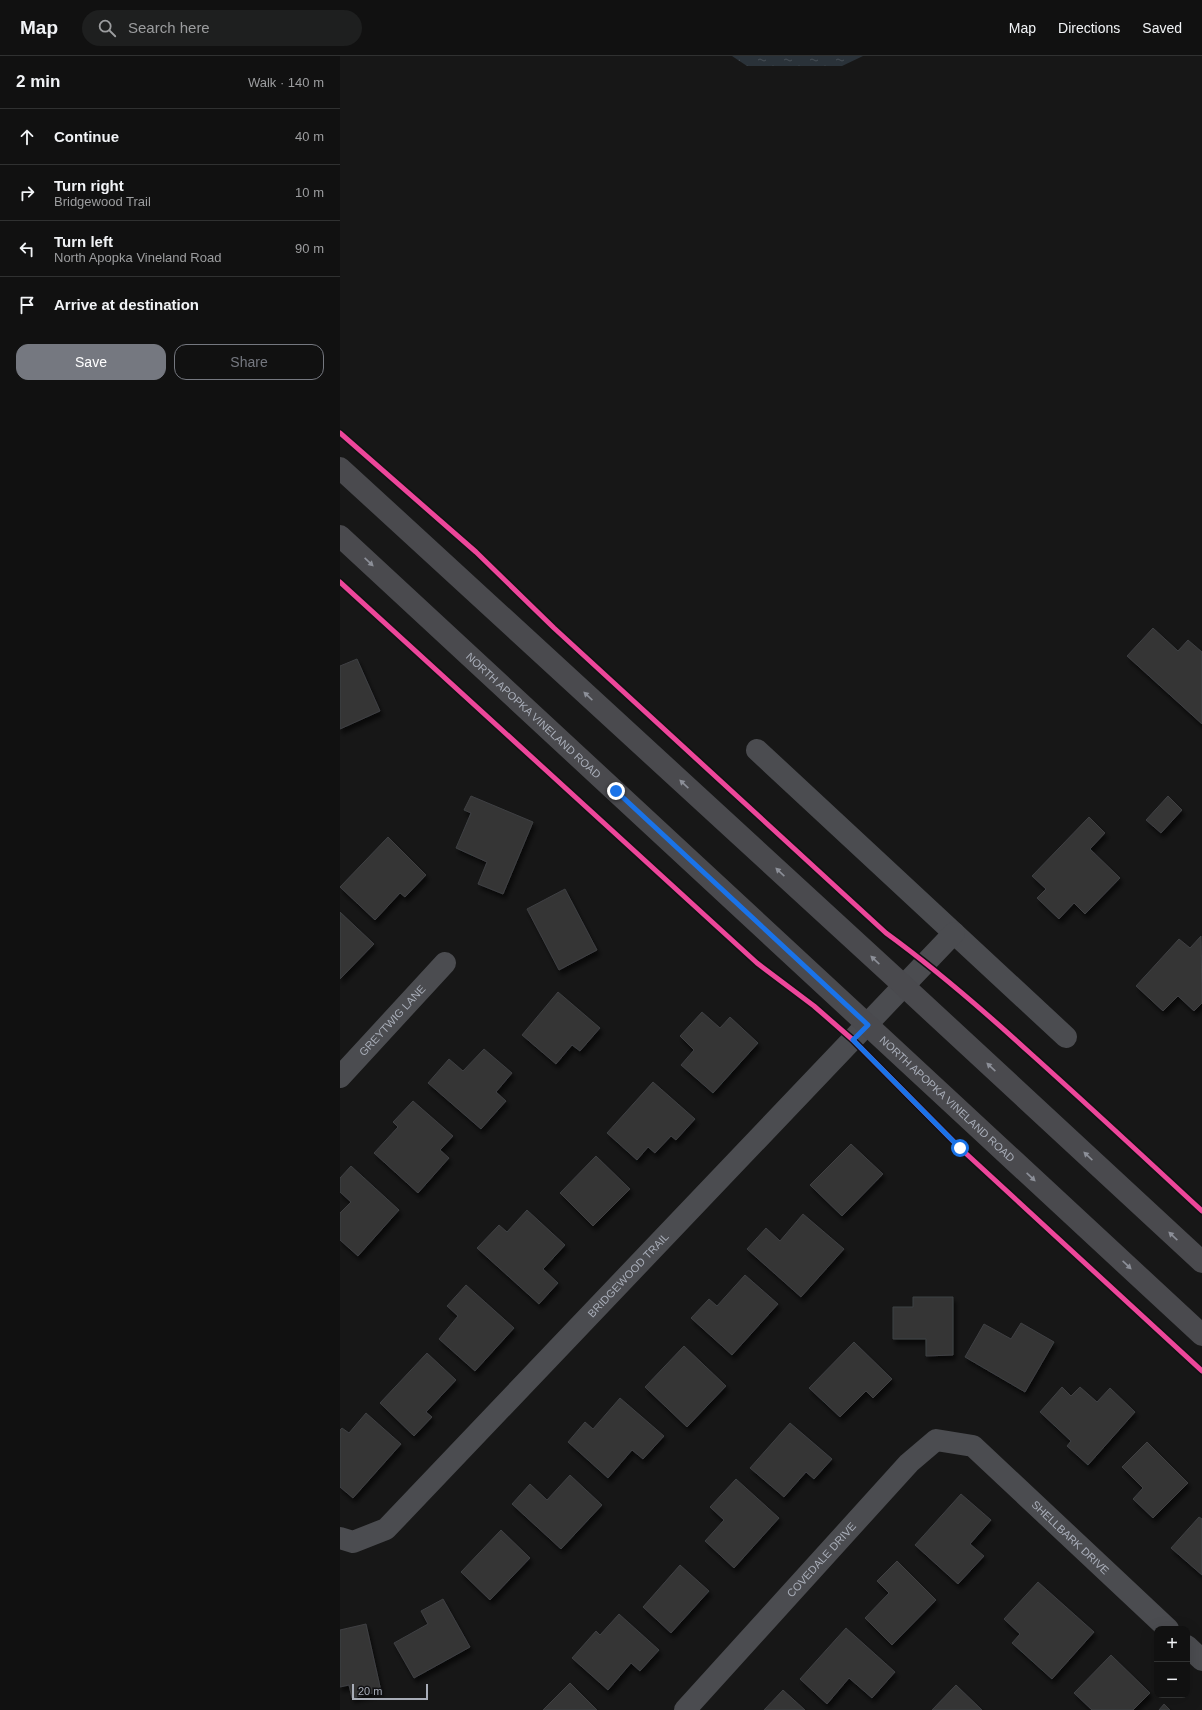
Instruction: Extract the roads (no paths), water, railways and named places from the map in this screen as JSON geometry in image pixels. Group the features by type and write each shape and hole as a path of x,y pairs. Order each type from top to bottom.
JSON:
{"street":[{"path":"340,468 1202,1262"},
{"name":"NORTH APOPKA VINELAND ROAD","path":"340,536 1202,1335"},
{"path":"757,750 1066,1037"},
{"name":"BRIDGEWOOD TRAIL","path":"340,1538 353,1542 386,1529 868,1025 954,933"},
{"name":"GREYTWIG LANE","path":"340,1077 445,963"},
{"name":"COVEDALE DRIVE","path":"685,1710 909,1464 936,1440 973,1446"},
{"name":"SHELLBARK DRIVE","path":"973,1446 1165,1626"},
{"path":"1190,1649 1202,1660"}],"water":[{"path":"732,56 863,56 842,66 747,66"}]}
